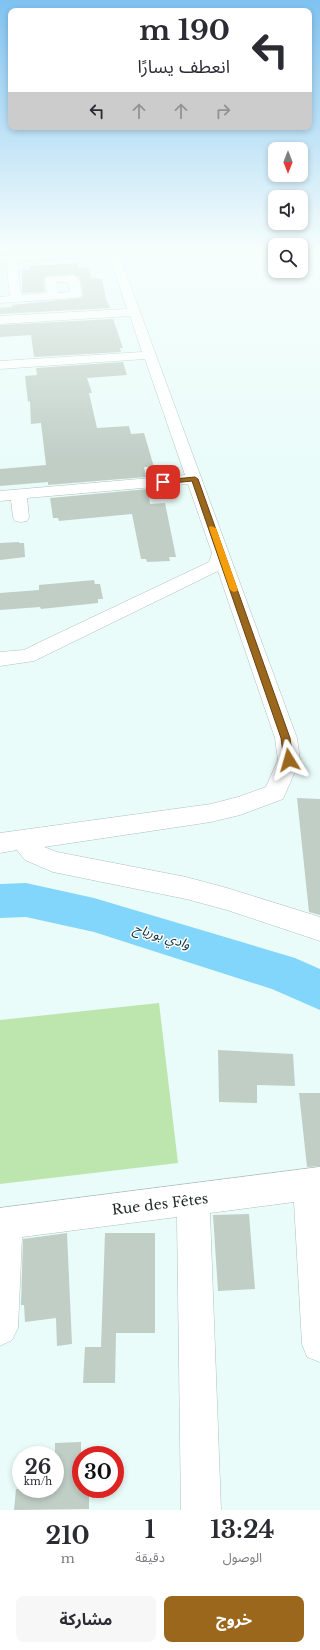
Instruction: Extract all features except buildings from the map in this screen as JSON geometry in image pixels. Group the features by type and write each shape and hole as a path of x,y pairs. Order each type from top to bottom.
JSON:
{"street":[{"path":"0,320 26,318"},
{"path":"11,841 211,813 240,806 275,792 289,760 286,738 195,479 136,318"},
{"path":"0,365 150,355"},
{"path":"0,496 195,479"},
{"path":"19,494 22,517"},
{"path":"0,659 27,656 45,648 216,565 221,553"},
{"path":"11,841 52,862 144,878 186,888 320,929"},
{"path":"315,1184 320,1344"},
{"name":"Rue des Fêtes","path":"3,1223 315,1184"},
{"path":"194,1200 201,1510"},
{"path":"0,1328 3,1223"}],"green space":[{"path":"159,1003 178,1163 0,1184 0,1020"}],"waterway":[{"name":"وادي بورياح","path":"0,901 26,900 94,915 280,972 320,990"}],"slow traffic":[{"path":"212,528 234,590"}],"route":[{"path":"163,482 195,479 286,738 289,760"}]}
